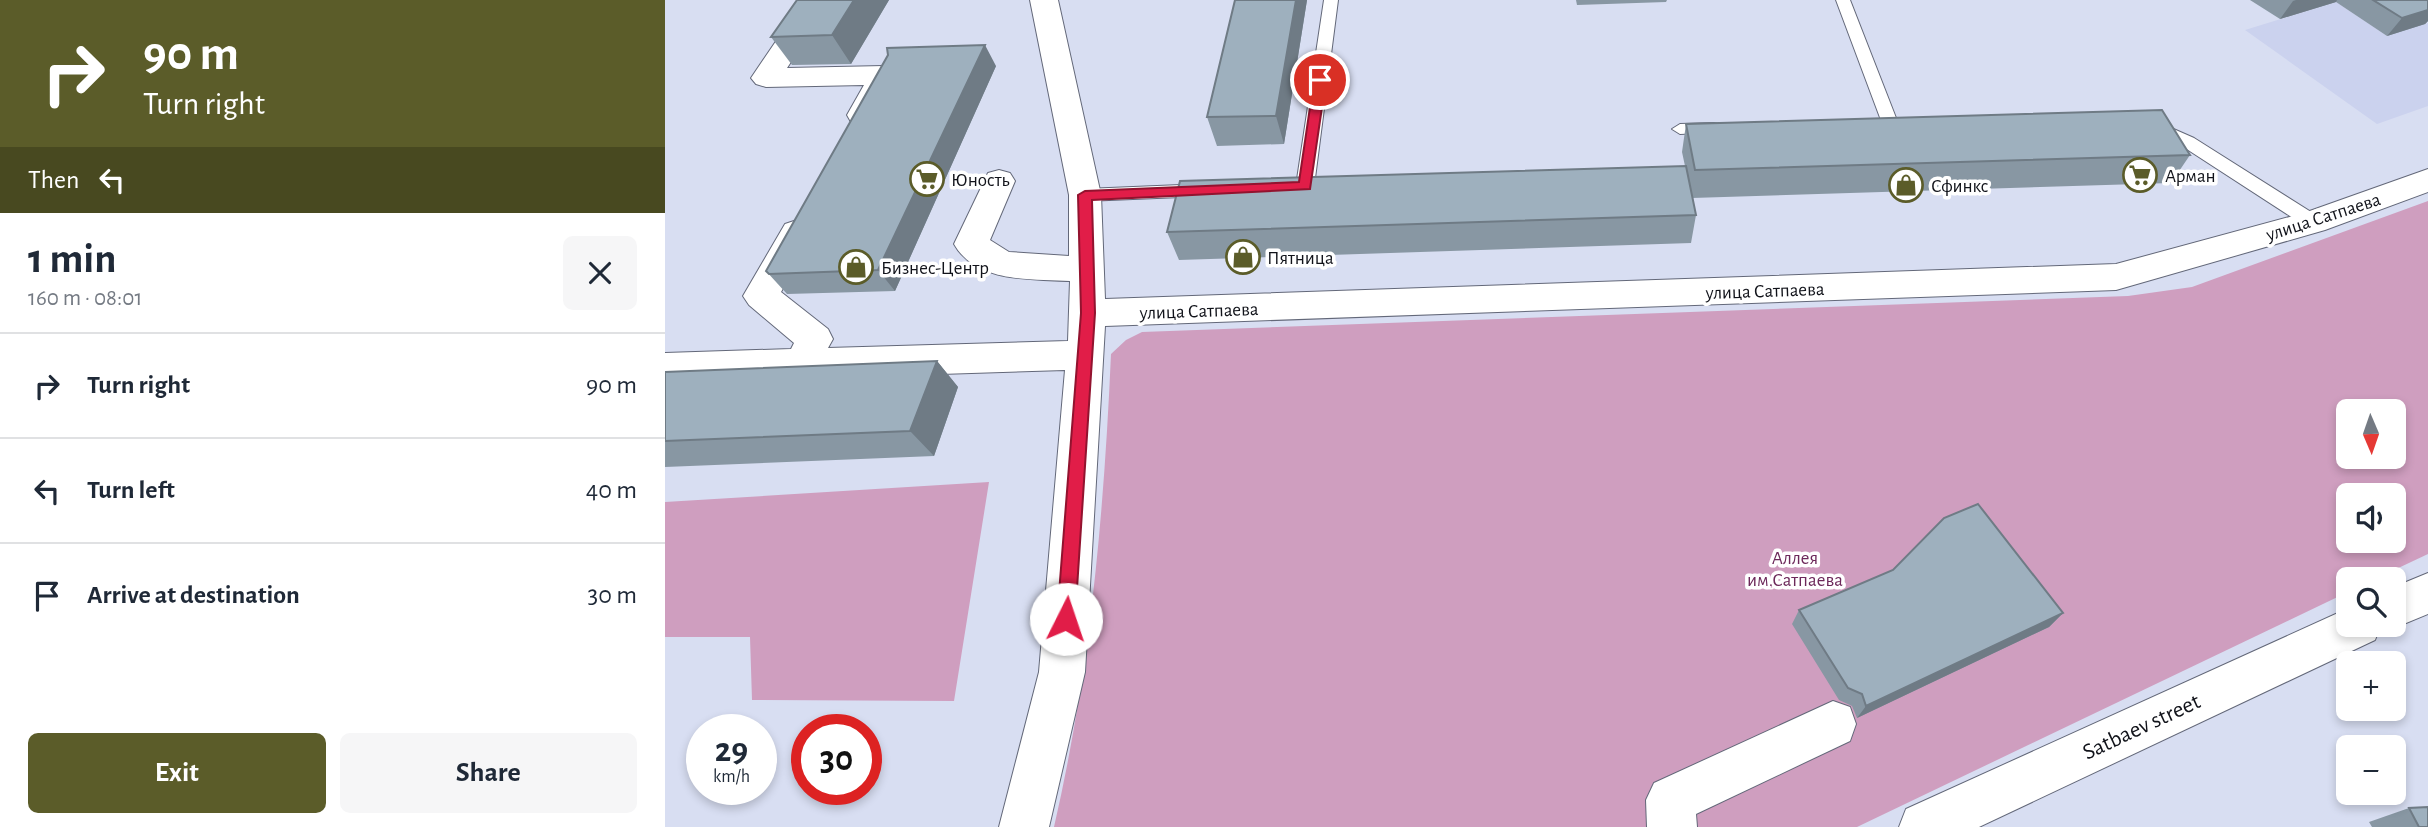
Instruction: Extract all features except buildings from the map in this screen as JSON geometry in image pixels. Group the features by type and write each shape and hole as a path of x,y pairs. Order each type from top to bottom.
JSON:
{"street":[{"path":"818,0 766,78 884,75 845,145"},
{"path":"1024,827 1062,672 1088,313 1085,195 1044,0"},
{"name":"улица Сатпаева","path":"1088,313 2116,278 2313,222 2428,180"},
{"path":"999,181 971,244 1002,264 1087,270"},
{"path":"802,363 814,340 761,296 813,203"},
{"path":"665,368 1085,355"},
{"path":"2406,603 2428,593"},
{"name":"Satbaev street","path":"1924,827 2336,636"},
{"path":"1672,827 1671,800 1833,724"}],"lane":[{"path":"1305,186 1331,0"},
{"path":"1843,0 1890,123"},
{"path":"2134,115 2188,142 2313,222"},
{"path":"1680,129 1736,128"},
{"path":"1085,195 1227,189"}],"shaded area":[{"path":"2336,2 2387,36 2428,23 2428,106 2377,124 2245,30"}],"green space":[{"name":"Аллея им.Сатпаева","path":"2428,201 2428,554 2400,567 2336,567 2336,598 1857,827 1054,827 1086,651 1104,473 1111,354 1126,340 1142,332 2128,296 2192,287"},
{"path":"989,482 954,701 752,700 750,637 665,637 665,502"}],"place":[{"name":"Арман","path":"2140,175"},
{"name":"Юность","path":"927,179"},
{"name":"Сфинкс","path":"1906,185"},
{"name":"Пятница","path":"1243,257"},
{"name":"Бизнес-Центр","path":"856,267"}],"route":[{"path":"1066,619 1088,313 1085,195 1305,186 1320,80"}]}
